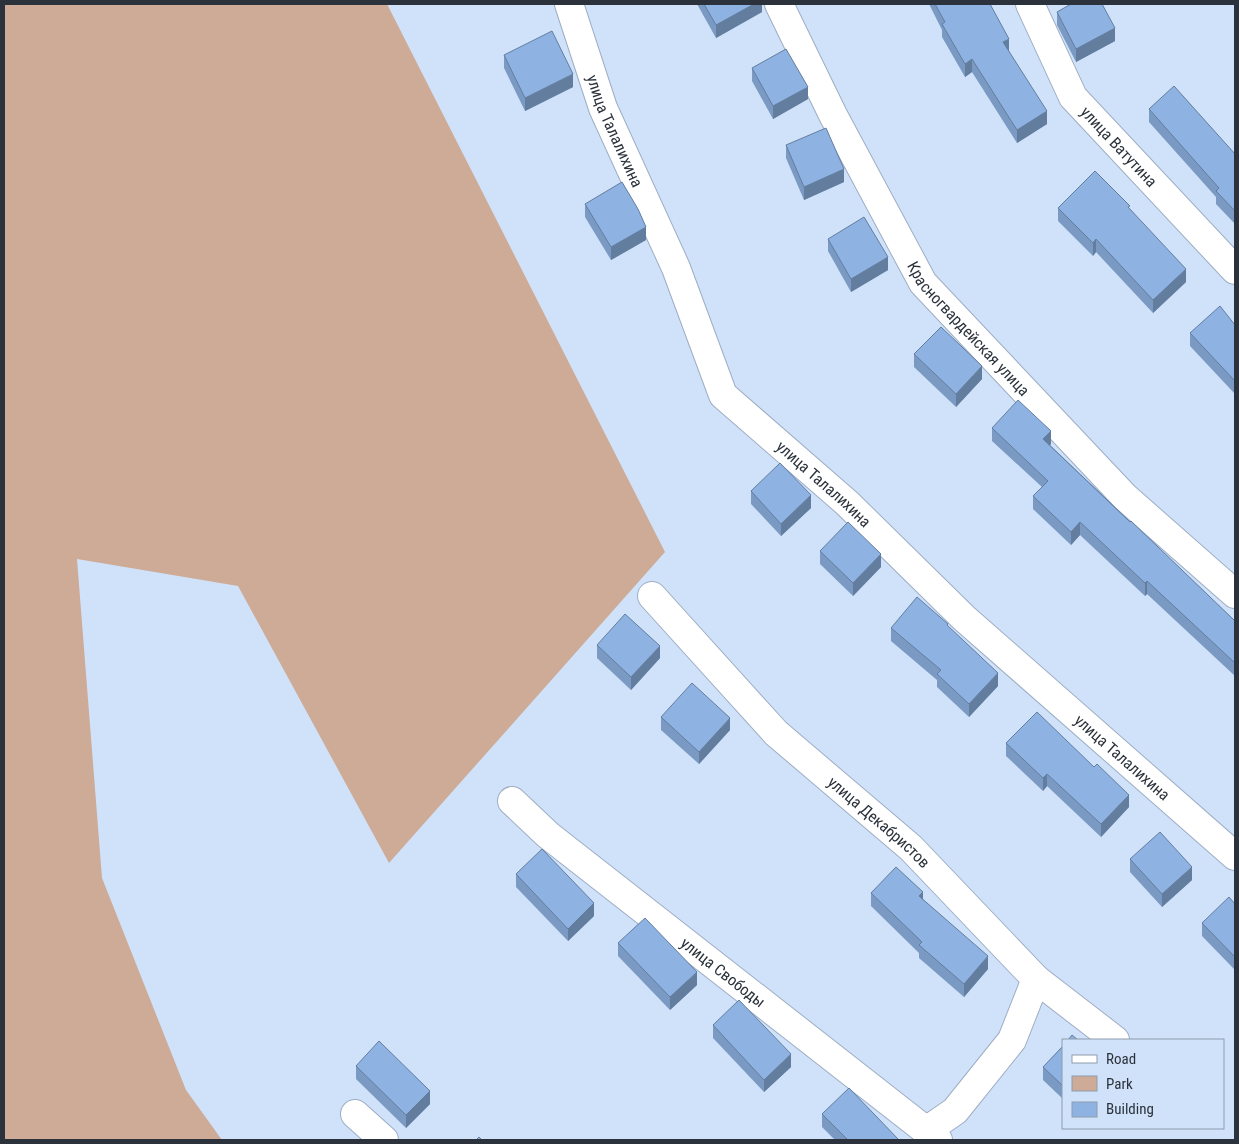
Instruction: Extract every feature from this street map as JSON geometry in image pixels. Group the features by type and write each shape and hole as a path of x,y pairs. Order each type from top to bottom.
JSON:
{"street":[{"name":"улица Талалихина","path":"569,4 602,108 676,268 724,395 847,503 964,618 1235,856"},
{"name":"Красногвардейская улица","path":"779,4 833,115 923,283 1125,497 1235,594"},
{"name":"улица Ватутина","path":"1030,4 1073,97 1235,270"},
{"name":"улица Декабристов","path":"652,596 776,733 911,848 1036,979 1114,1039"},
{"name":"улица Свободы","path":"512,800 548,835 932,1135"},
{"path":"932,1135 955,1112 1012,1040 1036,979"},
{"path":"355,1114 384,1140"}],"green space":[{"path":"4,4 387,4 665,552 389,863 238,586 77,559 102,878 186,1090 222,1140 4,1140"}],"building":[{"path":"704,4 754,4 716,25"},
{"path":"935,4 990,4 1009,39 1003,42 1047,111 1017,130 972,59 965,64 942,24 945,22"},
{"path":"1071,4 1102,4 1115,28 1076,49 1057,12"},
{"path":"552,31 573,74 525,98 504,55"},
{"path":"786,49 808,87 773,106 752,68"},
{"path":"1174,86 1235,154 1235,211 1216,191 1219,188 1149,109"},
{"path":"826,128 844,169 804,187 786,145"},
{"path":"1095,171 1130,206 1128,207 1186,269 1153,300 1096,239 1093,243 1058,208"},
{"path":"622,182 646,227 611,247 585,204"},
{"path":"864,217 888,257 851,279 828,239"},
{"path":"1220,306 1235,325 1235,381 1190,333"},
{"path":"941,327 982,366 956,394 914,354"},
{"path":"1018,400 1051,431 1043,439 1235,621 1235,663 1080,522 1071,532 1033,496 1048,481 992,428"},
{"path":"780,463 811,495 781,524 751,491"},
{"path":"848,522 881,554 853,583 820,551"},
{"path":"917,597 948,624 998,673 969,704 937,674 941,670 891,628"},
{"path":"625,614 660,646 631,677 597,645"},
{"path":"692,683 730,718 699,752 661,717"},
{"path":"1037,712 1094,767 1097,764 1129,795 1101,824 1047,774 1043,778 1006,743"},
{"path":"1160,832 1192,867 1162,894 1130,859"},
{"path":"542,849 594,903 568,929 516,874"},
{"path":"896,867 923,892 919,896 988,956 964,984 919,945 922,942 871,893"},
{"path":"1229,897 1235,904 1235,957 1202,923"},
{"path":"645,918 697,972 670,997 618,943"},
{"path":"739,1000 791,1054 764,1080 713,1025"},
{"path":"1072,1035 1077,1039 1069,1039"},
{"path":"379,1041 430,1091 406,1115 356,1066"},
{"path":"1062,1047 1062,1085 1043,1067"},
{"path":"849,1088 899,1140 848,1140 822,1114"}]}
